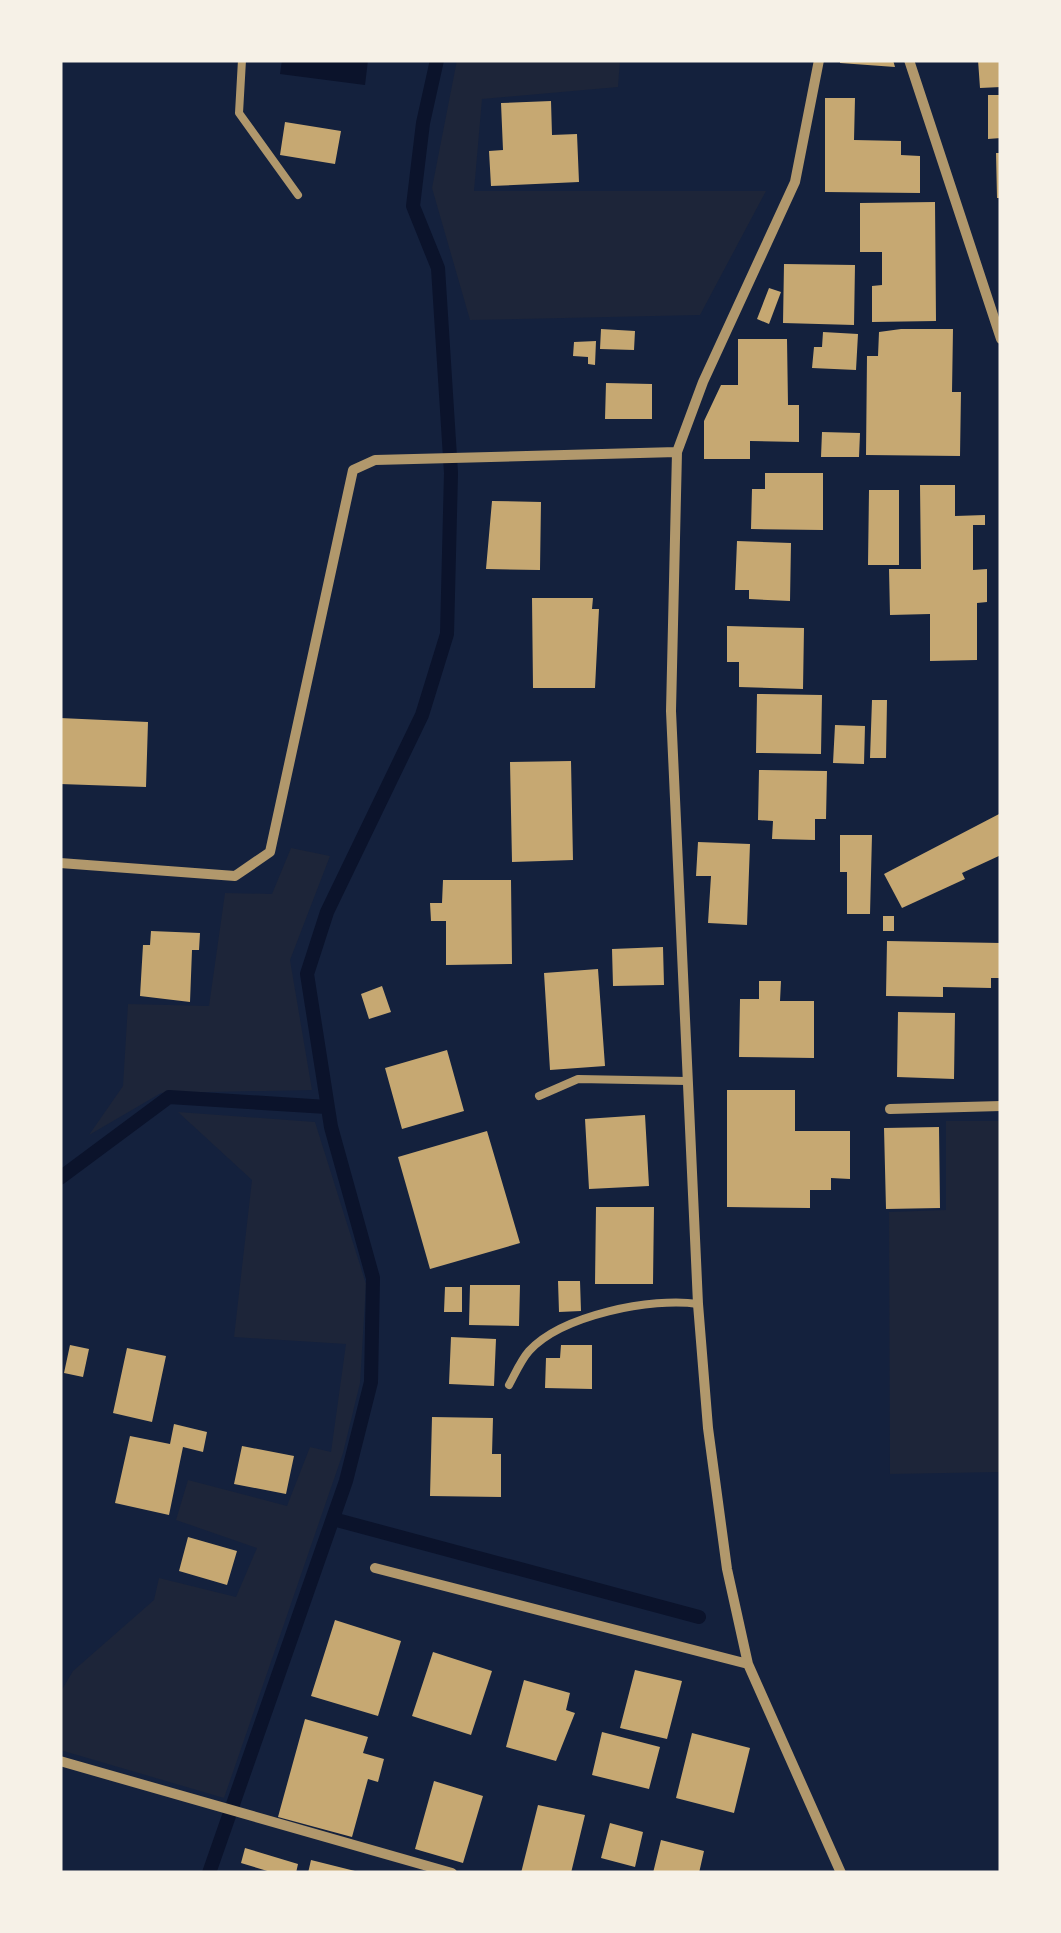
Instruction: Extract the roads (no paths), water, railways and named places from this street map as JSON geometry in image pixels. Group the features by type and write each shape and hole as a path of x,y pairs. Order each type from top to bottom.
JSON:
{"street":[{"path":"819,60 795,182 703,382 677,452 670,711 698,1304 708,1428 725,1551 748,1664 841,1873"},
{"path":"910,60 1001,339"},
{"path":"60,863 234,876 270,852 353,470 375,460 677,452"},
{"path":"890,1109 1001,1106"},
{"path":"375,1568 748,1664"},
{"path":"60,1761 430,1870 452,1873"}],"lane":[{"path":"242,60 239,112 298,195"},
{"path":"539,1096 578,1079 687,1081"},
{"path":"509,1385 530,1350 582,1318 669,1300 698,1304"}],"waterway":[{"path":"209,1873 346,1481 371,1382 373,1278 331,1127 307,974 327,912 422,715 447,634 451,473 438,268 413,206 423,123 437,60"},
{"path":"60,1178 169,1097 327,1107"},
{"path":"333,1519 699,1617"}]}
